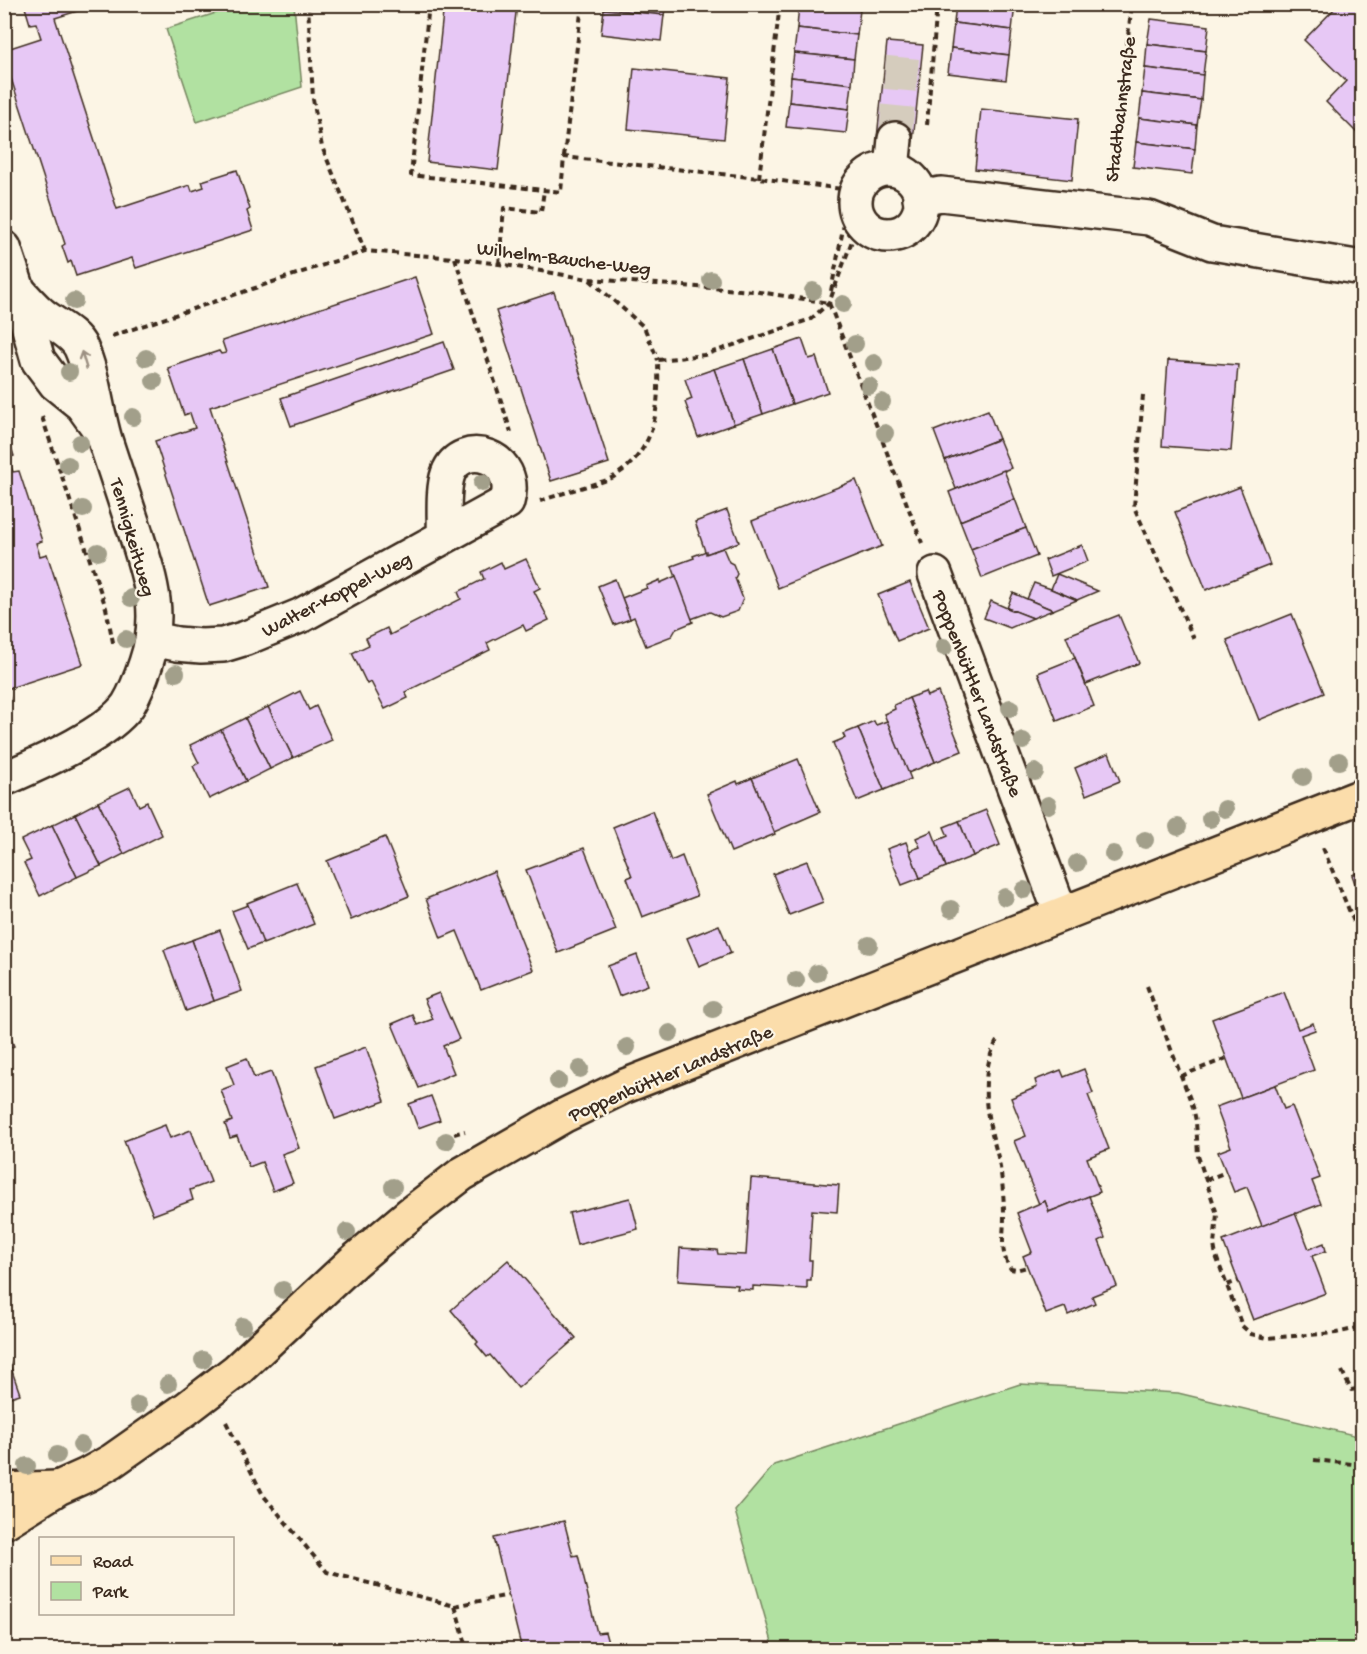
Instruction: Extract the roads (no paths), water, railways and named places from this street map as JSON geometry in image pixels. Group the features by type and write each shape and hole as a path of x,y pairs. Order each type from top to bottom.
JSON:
{"main road":[{"name":"Poppenbüttler Landstraße","path":"4,1522 58,1488 112,1461 178,1415 237,1370 353,1262 410,1214 462,1174 563,1116 625,1086 1362,796"},
{"name":"Poppenbüttler Landstraße","path":"4,1490 58,1488"}],"street":[{"path":"893,154 902,172 911,178 917,187 920,198 920,208 916,219 899,232 888,234 877,233 867,227 857,205 864,179 882,169 893,154"},
{"path":"920,198 940,194 1149,218 1212,243 1362,268"},
{"name":"Tennigkeitweg","path":"4,248 18,290 39,313 71,336 80,346 94,391 104,437 150,578 155,623 152,649 141,679 126,707 95,733 70,748 4,779"},
{"name":"Walter-Koppel-Weg","path":"153,639 177,644 223,645 302,615 507,502 510,482 506,471 489,456 466,457 452,467 447,475 444,536"},
{"name":"Poppenbüttler Landstraße","path":"935,574 1061,914"}],"tunnel":[{"path":"895,139 903,53"}]}
